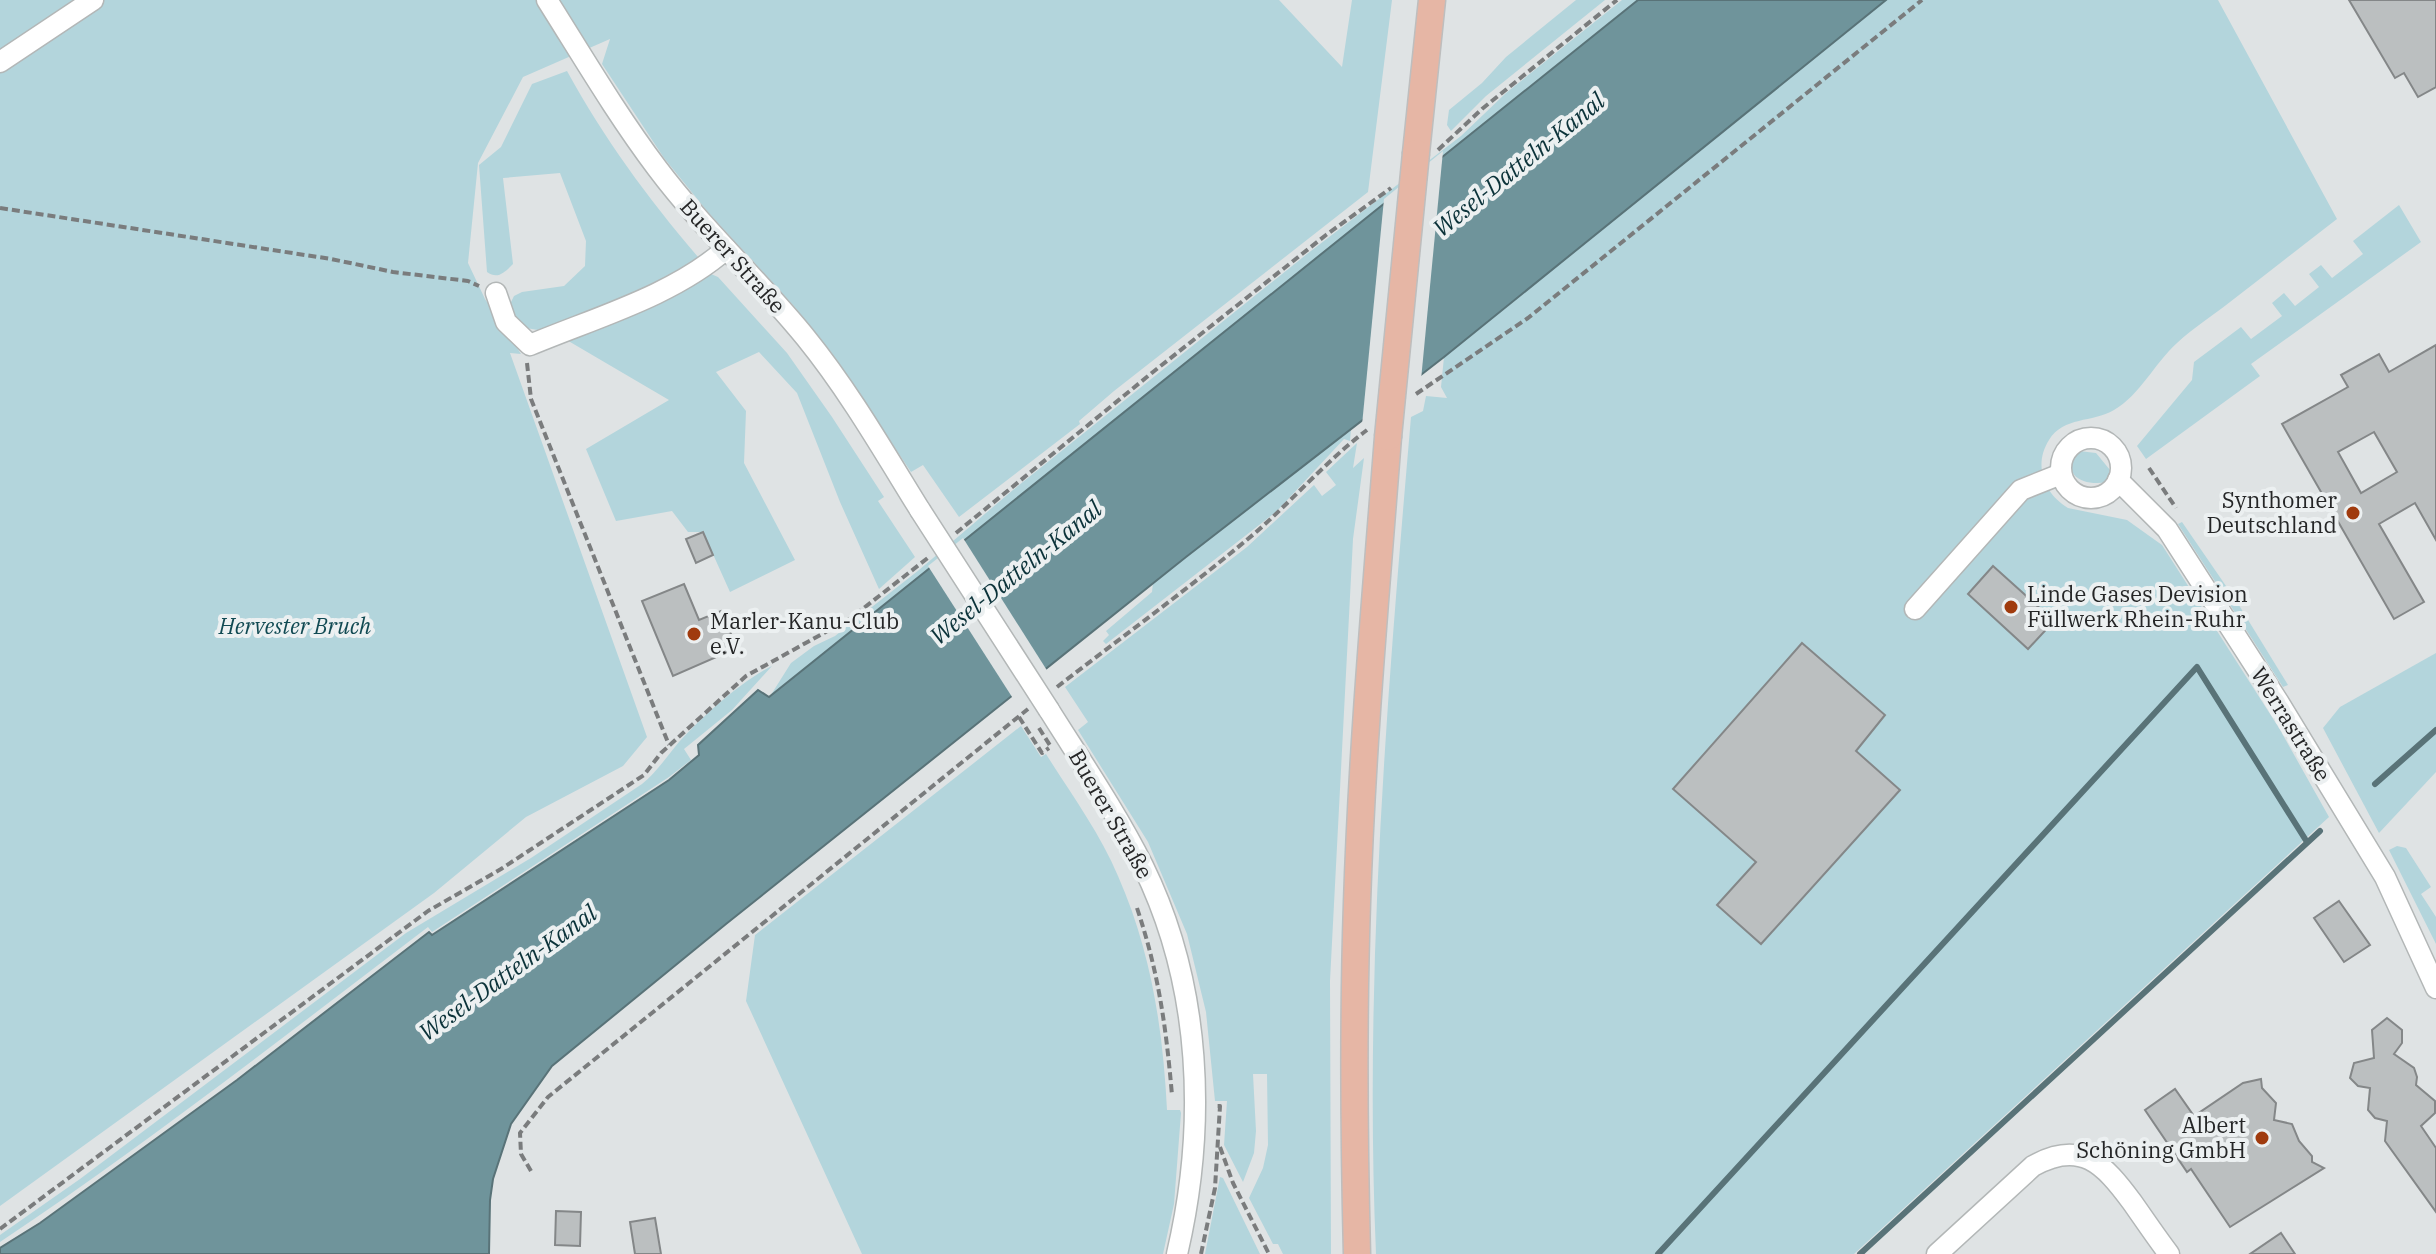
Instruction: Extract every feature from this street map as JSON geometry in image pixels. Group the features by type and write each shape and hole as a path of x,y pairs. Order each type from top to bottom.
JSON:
{"main road":[{"path":"1357,1254 1354,1120 1357,902 1378,433 1423,155 1432,0"}],"street":[{"path":"0,62 93,0"},
{"name":"Buerer Straße","path":"547,0 635,139 681,199 826,363 1040,708 1130,841 1156,896 1182,980 1192,1047 1196,1106 1190,1194 1177,1254"},
{"path":"496,293 506,322 530,345 679,283 726,249"},
{"name":"Werrastraße","path":"2061,474 2064,454 2070,446 2089,438 2100,439 2116,452 2120,470 2118,480 2167,529 2279,703 2385,877 2436,988"},
{"path":"1915,609 2021,490 2061,474 2066,484 2083,496 2103,495 2118,480"},
{"path":"1937,1254 2033,1166 2050,1156 2072,1154 2090,1158 2112,1175 2169,1254"}],"path":[{"path":"1423,155 1617,0"},
{"path":"1414,395 1528,318 1922,0"},
{"path":"950,539 1153,372 1393,186"},
{"path":"0,208 468,281 496,293"},
{"path":"530,345 527,363 531,399 669,745"},
{"path":"1055,689 1247,540 1345,447 1378,433"},
{"path":"0,1229 428,911 501,869 644,775 669,745 746,676 768,661 833,630 938,549"},
{"path":"531,1171 521,1154 520,1133 548,1097 1019,717 1040,708"},
{"path":"1019,717 1042,753 1051,747 1058,759"},
{"path":"1135,903 1152,957 1165,1018 1173,1105 1220,1106 1215,1188 1201,1254"},
{"path":"1219,1144 1233,1183 1269,1254"}],"green space":[{"name":"Hervester Bruch","path":"0,0 1279,0 1342,67 1352,0 1392,0 1368,192 1114,391 1079,421 1080,424 959,517 923,465 911,472 831,352 664,158 602,64 610,39 523,77 478,163 468,263 485,299 521,354 510,353 647,737 623,766 526,817 434,893 0,1206"},
{"path":"1576,0 1605,0 1486,96 1451,131 1447,125 1449,110 1482,83 1506,57"},
{"path":"1622,0 1638,0 769,698 791,663 814,646 835,636 919,570 1013,490 1307,254 1461,136 1506,93"},
{"path":"1886,0 2218,0 2337,219 2183,338 2123,404 2106,414 2070,423 2055,432 2042,459 2047,487 2068,508 2127,520 2162,545 2279,728 2329,817 1854,1254 1376,1254 1373,1149 1375,940 1386,730 1411,417 1423,411 1426,396 1447,398 1441,387 1444,357"},
{"path":"567,71 628,167 698,257 680,275 544,331 526,328 512,318 509,306 514,296 522,292 564,286 585,266 586,241 560,173 503,178 513,264 495,275 487,272 479,165 501,147 532,84"},
{"path":"2399,205 2421,242 2251,364 2260,376 2146,459 2137,446 2192,380 2194,362 2241,327 2251,339 2282,316 2272,303 2284,293 2295,306 2319,287 2309,274 2321,265 2332,278 2363,254 2353,241"},
{"path":"711,274 718,277 787,353 884,497 878,501 915,557 879,589 840,502 797,393 759,352 716,372 746,411 744,463 795,560 730,592 703,532 688,532 672,511 616,521 586,449 669,400 565,339"},
{"path":"1351,429 1350,441 1344,439 1277,511 1106,644 1103,641 1109,635 1106,631 1152,592 1153,583"},
{"path":"1357,443 1353,468 1364,458 1353,539 1330,981 1331,1254 1283,1254 1278,1244 1273,1244 1249,1198 1263,1168 1268,1145 1267,1074 1253,1074 1254,1153 1243,1182 1224,1145 1227,1101 1215,1101 1206,1012 1187,934 1148,842 1078,730 1088,722 1065,687 1247,547 1314,485 1322,496 1336,485 1326,472"},
{"path":"2079,451 2096,453 2110,470 2107,482 2090,483 2073,473 2073,459"},
{"path":"2182,522 2237,602 2288,685 2283,687 2178,524"},
{"path":"2436,653 2436,772 2379,833 2323,728 2340,707"},
{"path":"772,666 732,710 684,749 691,760 669,777 432,932 428,927 163,1127 0,1242 0,1235 80,1179 406,933 531,858 642,784 711,710"},
{"path":"1021,726 1041,757 1046,754 1103,844 1129,904 1147,962 1158,1020 1167,1110 1180,1110 1181,1113 1174,1204 1163,1254 862,1254 746,1001 755,935"},
{"path":"2397,846 2406,848 2431,887 2421,894 2436,917 2436,944 2389,850"},
{"path":"1220,1177 1223,1178 1260,1254 1205,1254"}],"water":[{"name":"Wesel-Datteln-Kanal","path":"1638,0 1886,0 1444,357 1186,557 552,1066 511,1124 493,1179 489,1254 0,1254 0,1248 40,1223 237,1080 429,932 432,935 669,780 699,755 698,745 758,690 769,697"}],"pier":[{"path":"1443,151 1421,380 1362,425 1384,199"},
{"path":"963,538 1048,672 1014,700 928,566"}],"building":[{"path":"2349,0 2436,0 2436,87 2418,97 2404,73 2395,78"},
{"path":"2436,345 2436,540 2415,503 2379,524 2424,602 2394,619 2282,424 2348,387 2341,375 2379,354 2389,372","holes":["2374,432 2397,472 2361,493 2338,452"]},
{"path":"703,532 713,555 696,563 686,539"},
{"name":"Linde Gases Devision Füllwerk Rhein-Ruhr","path":"1993,566 2054,621 2028,649 1968,594"},
{"name":"Marler-Kanu-Club e.V.","path":"684,584 699,620 721,611 737,648 673,676 642,601"},
{"path":"1802,643 1885,715 1856,751 1900,790 1761,944 1717,905 1756,862 1673,789"},
{"path":"2339,901 2370,945 2344,962 2314,918"},
{"path":"2387,1018 2402,1030 2402,1043 2394,1054 2414,1068 2416,1085 2435,1101 2435,1113 2421,1126 2436,1148 2436,1212 2385,1141 2387,1121 2375,1118 2368,1110 2370,1088 2358,1086 2350,1078 2354,1063 2374,1058 2372,1030"},
{"path":"2261,1079 2262,1088 2276,1103 2274,1120 2292,1124 2299,1141 2312,1156 2312,1162 2324,1168 2230,1227 2191,1169 2187,1172 2145,1110 2175,1089 2194,1116 2243,1083"},
{"path":"556,1211 581,1212 580,1246 555,1245"},
{"path":"655,1218 661,1254 635,1254 630,1222"},
{"path":"2281,1233 2295,1254 2250,1254"}],"waterway":[{"path":"1658,1254 2197,667 2307,842"},
{"path":"2375,784 2436,730"},
{"path":"1860,1254 2320,831"}],"place":[{"name":"Synthomer Deutschland","path":"2353,513"},
{"name":"Linde Gases Devision Füllwerk Rhein-Ruhr","path":"2011,607"},
{"name":"Marler-Kanu-Club e.V.","path":"694,634"},
{"name":"Albert Schöning GmbH","path":"2262,1138"}]}
